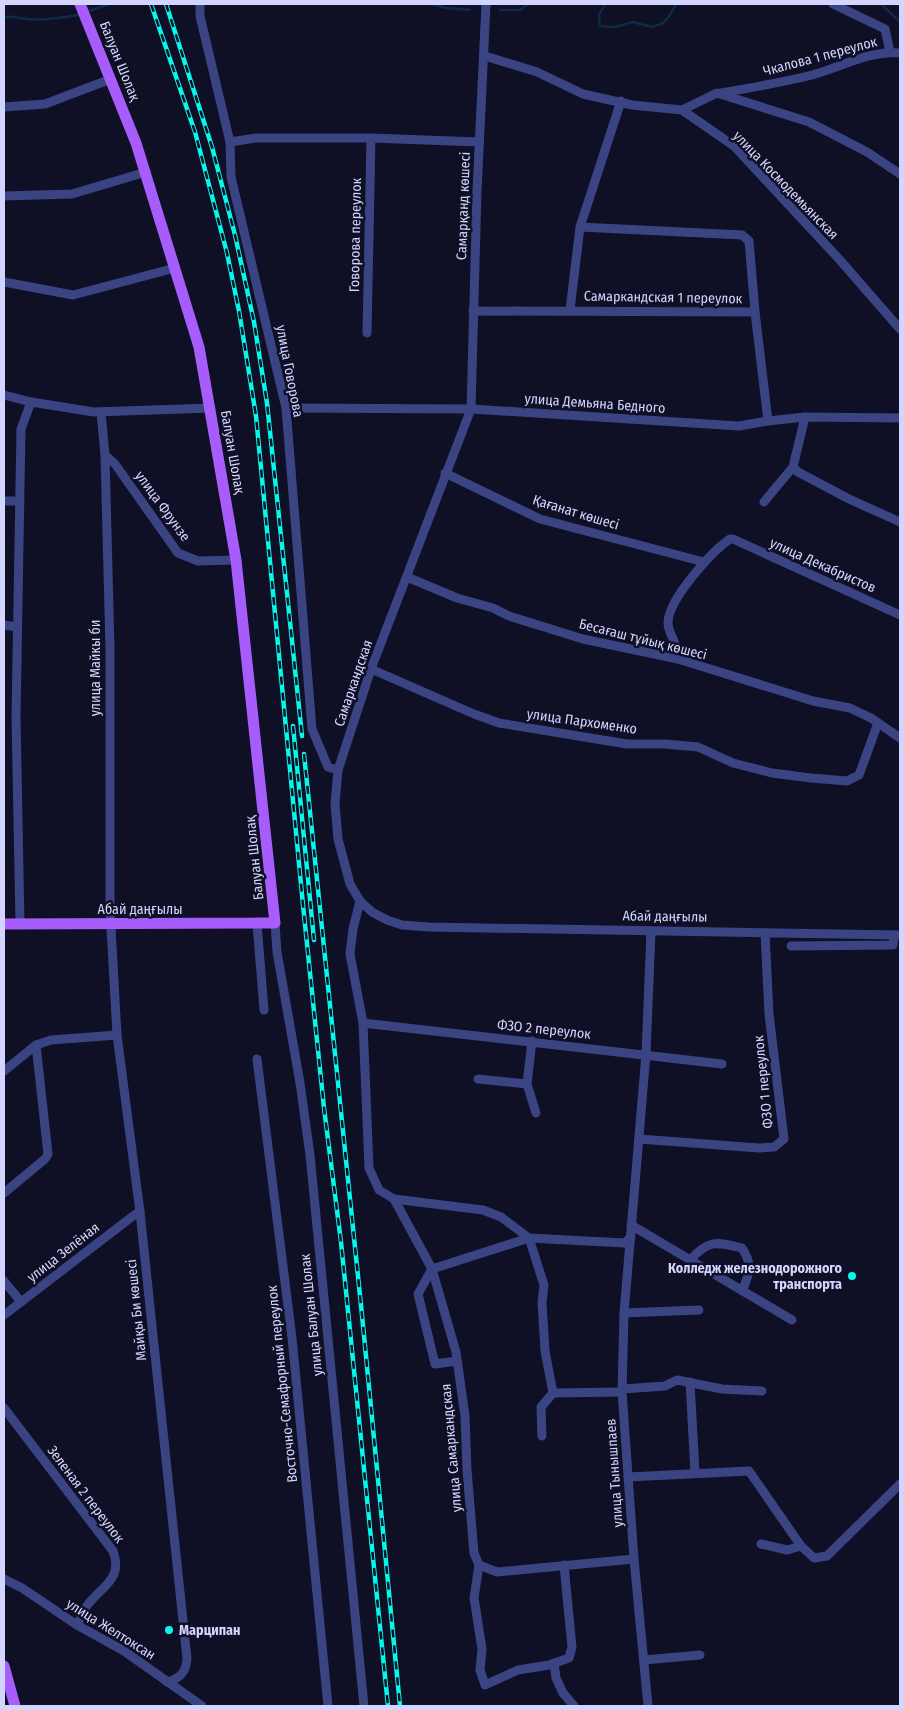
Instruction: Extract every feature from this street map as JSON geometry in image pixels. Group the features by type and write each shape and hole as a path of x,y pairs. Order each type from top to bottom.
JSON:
{"main road":[{"name":"Балуан Шолақ","path":"80,4 146,172 199,347 236,560 275,923"},
{"name":"Абай даңғылы","path":"4,924 275,923"},
{"path":"4,1666 15,1706"}],"street":[{"name":"улица Говорова","path":"200,4 200,16 230,142 231,177 286,408 312,729 328,767 338,770"},
{"name":"Самарқанд көшесі","path":"471,409 479,142 485,56 486,4"},
{"path":"833,4 885,29 890,52"},
{"name":"Чкалова 1 переулок","path":"682,110 717,93 809,76 840,64 890,52 900,53"},
{"name":"улица Космодемьянская","path":"485,56 537,72 583,94 632,105 682,110 734,146 839,259 900,329"},
{"path":"4,106 45,104 111,79"},
{"path":"717,93 808,122 866,152 900,174"},
{"name":"Самаркандская 1 переулок","path":"570,310 580,226 621,102"},
{"path":"230,142 256,138 371,138 479,142"},
{"name":"Говорова переулок","path":"366,333 371,138"},
{"path":"4,196 72,194 146,172"},
{"name":"Самаркандская 1 переулок","path":"580,226 742,235 749,241 768,421"},
{"path":"4,282 73,295 175,268"},
{"name":"Самаркандская 1 переулок","path":"474,311 755,312"},
{"path":"4,395 31,402 94,412 211,408"},
{"path":"20,924 16,717 21,430 31,402"},
{"name":"улица Демьяна Бедного","path":"286,408 471,409 739,426 805,418 900,418"},
{"name":"Самаркандская","path":"428,927 402,925 387,920 372,912 360,901 350,884 338,839 335,804 338,770 371,669 471,409"},
{"name":"улица Майкы би","path":"102,412 106,455 110,649 109,801 111,924"},
{"path":"764,502 793,467 805,418"},
{"name":"улица Фрунзе","path":"106,455 116,464 178,553 198,561 236,560"},
{"path":"793,467 798,472 849,499 900,522"},
{"name":"Қағанат көшесі","path":"445,473 540,519 704,562"},
{"path":"4,501 20,500"},
{"name":"улица Декабристов","path":"704,562 725,542 734,539 900,615"},
{"path":"678,659 675,644 668,631 668,619 674,604 704,562"},
{"name":"Бесағаш тұйық көшесі","path":"407,577 457,598 493,608 508,616 583,639 678,659 813,701 850,708 878,723 900,738"},
{"path":"4,625 17,627"},
{"name":"улица Пархоменко","path":"371,669 466,710 499,722 627,744 666,744 698,747 733,763 772,773 811,778 847,781 859,775 878,723"},
{"name":"улица Самаркандская","path":"360,901 353,929 350,954 363,1023 369,1168 379,1190 394,1199 432,1269 456,1352 465,1416 467,1470 474,1553 480,1565 474,1598 482,1649 480,1670 485,1685 518,1670 554,1663"},
{"name":"улица Балуан Шолак","path":"275,923 277,952 300,1083 310,1155 364,1706"},
{"name":"Майқы Би көшесі","path":"111,924 117,1035 140,1212 187,1659 186,1668 182,1674 176,1680 167,1682"},
{"path":"257,924 264,1010"},
{"name":"Абай даңғылы","path":"428,927 897,935"},
{"path":"457,1361 435,1364 418,1294 432,1269 529,1238 625,1243 631,1237 646,1054 651,931"},
{"name":"ФЗО 1 переулок","path":"639,1138 759,1148 774,1147 784,1139 770,1014 765,934"},
{"path":"791,946 897,947 897,935"},
{"name":"ФЗО 2 переулок","path":"363,1023 722,1064"},
{"path":"4,1071 36,1044 51,1040 117,1035"},
{"path":"532,1041 527,1084 536,1113"},
{"path":"4,1193 45,1159 48,1154 36,1044"},
{"name":"Восточно-Семафорный переулок","path":"257,1059 292,1338 328,1706"},
{"path":"478,1079 527,1084"},
{"path":"394,1199 483,1210 501,1217 529,1238 544,1285 542,1303 544,1351 553,1393"},
{"name":"улица Зелёная","path":"4,1315 140,1212"},
{"path":"632,1225 792,1320"},
{"name":"улица Тынышпаев","path":"631,1237 624,1312 622,1391 634,1559 648,1706"},
{"path":"690,1260 701,1248 710,1243 742,1248 750,1260 749,1277 742,1291"},
{"path":"4,1281 21,1302"},
{"path":"624,1312 699,1310"},
{"path":"542,1436 541,1407 553,1393 622,1391 665,1386 677,1380 722,1389 762,1391"},
{"path":"690,1382 694,1474"},
{"name":"Зеленая 2 переулок","path":"4,1408 113,1551 117,1561 114,1577 87,1606 77,1625"},
{"path":"628,1477 748,1471 801,1546 814,1558 827,1556 900,1484"},
{"path":"761,1544 788,1550 801,1546"},
{"path":"480,1565 497,1572 634,1559"},
{"path":"564,1566 572,1647 569,1658 554,1663 556,1678 563,1692 574,1706"},
{"name":"улица Желтоксан","path":"4,1579 22,1588 77,1625 124,1651 202,1706"},
{"path":"644,1660 700,1654"}],"waterway":[{"path":"86,12 110,4"},
{"path":"432,4 446,8 470,10"},
{"path":"500,10 520,10 528,4"},
{"path":"605,4 599,15 600,26 615,27 633,22 652,27 663,23 676,4"},
{"path":"881,4 900,22"},
{"path":"4,17 39,19 81,14"}],"railway":[{"path":"151,4 195,132 227,253 239,311 256,416 303,905 324,1108 341,1242 388,1706"},
{"path":"166,4 212,147 235,235 254,322 267,403 302,736"},
{"path":"293,726 314,940"},
{"path":"304,754 400,1706"}],"place":[{"name":"Колледж железнодорожного транспорта","path":"852,1276"},
{"name":"Марципан","path":"169,1630"}]}
